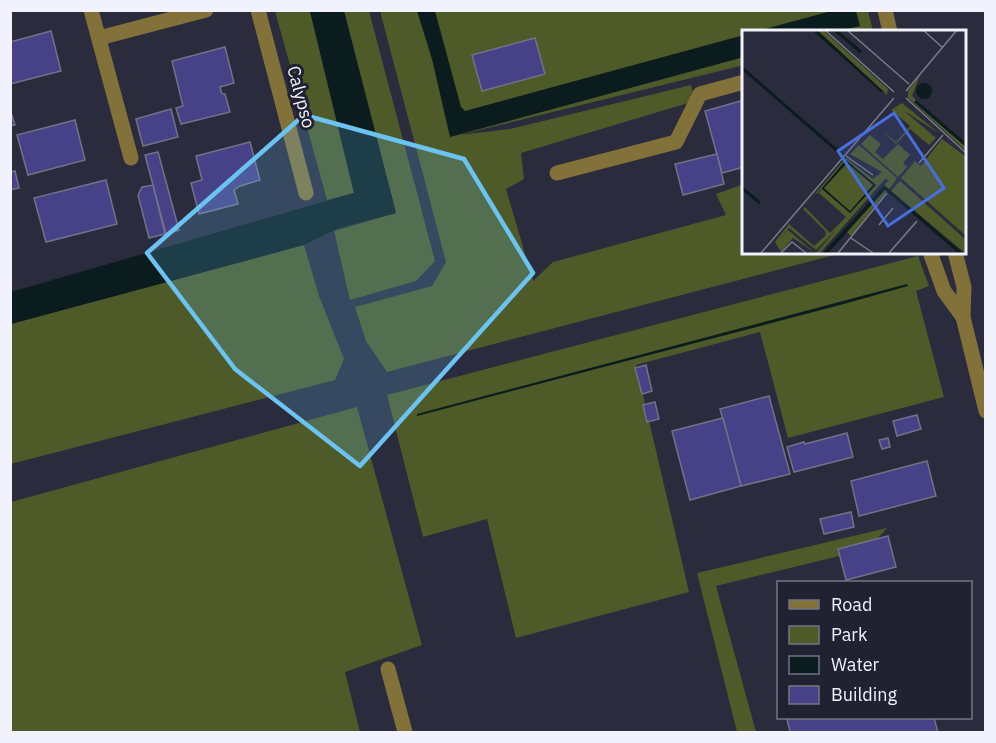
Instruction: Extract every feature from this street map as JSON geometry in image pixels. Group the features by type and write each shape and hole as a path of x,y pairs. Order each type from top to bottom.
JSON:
{"street":[{"path":"91,10 131,158"},
{"path":"99,38 206,10"},
{"name":"Calypso","path":"258,10 306,193"},
{"path":"885,10 890,30"},
{"path":"557,173 676,142 700,94 742,83"},
{"path":"931,254 944,291 963,317"},
{"path":"956,254 964,287 963,317 986,411"},
{"path":"388,669 405,732"}],"highlighted area":[{"path":"304,115 464,159 533,273 360,466 235,369 147,253"}],"green space":[{"path":"275,11 310,11 354,193 327,200"},
{"path":"344,11 369,11 435,261 416,281 350,300 334,231 396,213"},
{"path":"380,11 868,11 873,30 742,30 742,65 459,135 510,129 691,85 695,101 521,153 524,179 506,189 533,281 553,262 726,215 716,194 742,185 742,254 838,254 387,372 366,341 355,307 432,286 446,262"},
{"path":"304,245 319,296 344,359 335,380 11,464 10,324"},
{"path":"918,256 929,286 916,291 944,397 788,438 760,332 636,365 689,592 516,638 487,519 423,537 387,395"},
{"path":"357,407 422,645 345,672 360,732 11,732 11,502"},
{"path":"887,528 868,549 716,586 756,732 737,732 697,573"}],"water":[{"path":"835,10 856,11 860,26 843,30 761,30"},
{"path":"310,11 344,11 396,213 339,228 304,245 11,324 11,292 354,193"},
{"path":"417,11 435,11 461,107 465,111 742,36 742,58 450,137 432,59"},
{"path":"907,284 908,286 840,305 417,416 417,414"}],"building":[{"path":"51,31 61,71 10,84 10,42"},
{"path":"535,38 545,74 482,91 472,55"},
{"path":"225,47 234,83 220,87 222,94 225,94 230,112 181,124 176,108 183,106 172,61"},
{"path":"742,101 742,168 722,173 705,111"},
{"path":"10,109 15,125 10,126"},
{"path":"171,109 178,137 143,146 136,119"},
{"path":"75,120 85,160 28,175 17,135"},
{"path":"250,142 260,180 234,190 238,204 199,214 191,183 202,180 196,156"},
{"path":"158,152 179,230 166,234 145,155"},
{"path":"717,154 724,184 683,195 675,164"},
{"path":"15,171 19,188 10,190 10,172"},
{"path":"106,180 117,224 46,242 34,198"},
{"path":"153,185 165,234 149,238 138,195 142,187"},
{"path":"646,365 652,391 642,394 635,368"},
{"path":"769,396 790,474 741,486 720,409"},
{"path":"655,402 659,419 647,422 643,405"},
{"path":"917,415 921,429 897,436 893,421"},
{"path":"723,418 741,486 690,500 672,431"},
{"path":"847,433 853,457 794,472 787,447"},
{"path":"888,438 890,447 882,449 879,440"},
{"path":"927,461 936,496 859,516 851,481"},
{"path":"851,512 854,527 824,534 820,519"},
{"path":"888,536 896,567 846,580 838,549"},
{"path":"787,719 934,719 938,732 790,732"}]}
